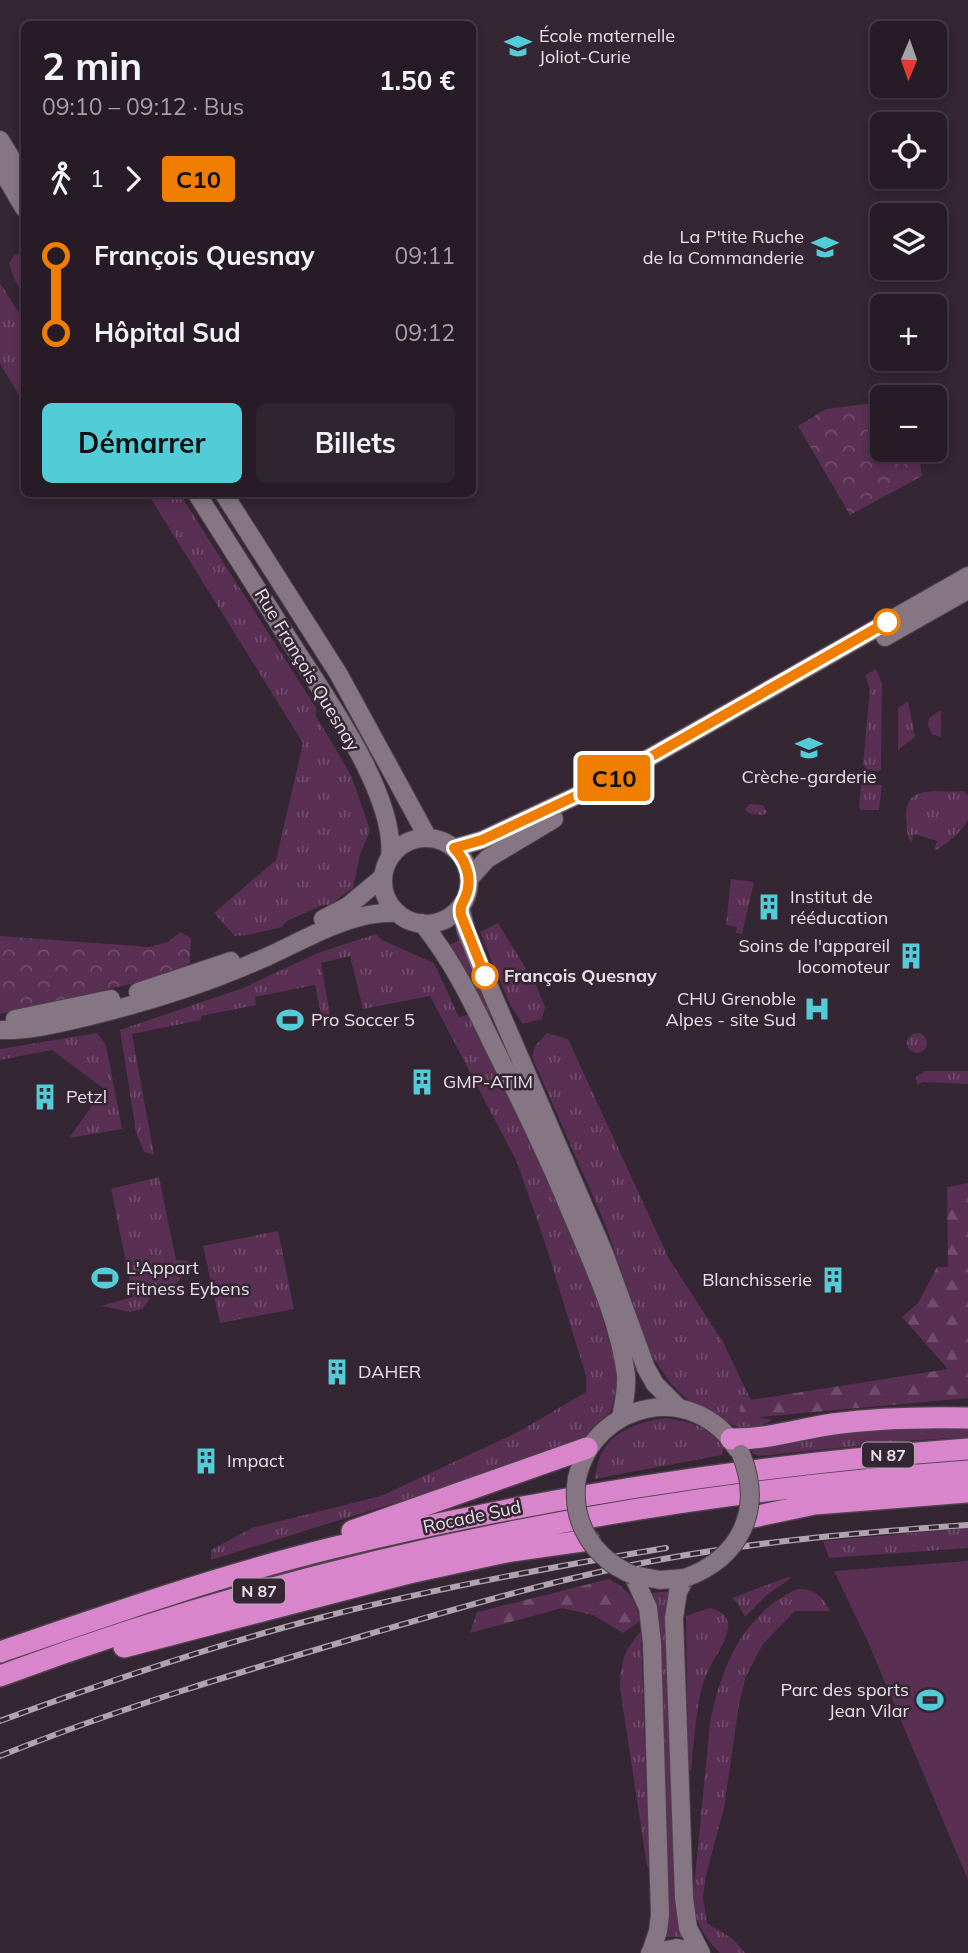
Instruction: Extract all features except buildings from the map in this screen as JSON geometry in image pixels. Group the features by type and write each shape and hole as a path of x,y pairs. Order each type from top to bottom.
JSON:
{"highway":[{"path":"736,1447 753,1439 833,1424 889,1418 968,1418"},
{"path":"175,1592 587,1448"},
{"name":"Rocade Sud","path":"0,1653 175,1592 331,1549 464,1518 585,1494 807,1462 968,1449"},
{"name":"Rocade Sud","path":"0,1678 204,1607 314,1576 422,1550 598,1515 690,1501 775,1489 968,1471"},
{"path":"747,1518 792,1507 968,1492"},
{"path":"0,1678 347,1588 506,1552 589,1540"}],"main road":[{"path":"0,140 21,173"},
{"path":"0,167 21,203"},
{"name":"Rue François Quesnay","path":"199,497 346,729 374,787 389,827 390,857 383,877"},
{"name":"Rue François Quesnay","path":"226,497 338,673 428,838"},
{"path":"454,848 482,840 610,780 968,576"},
{"path":"469,878 487,859 537,828 968,590"},
{"path":"383,877 386,897 398,913 422,923 436,922 449,916 460,907 468,888 469,878 462,857 442,841 413,839 400,846 390,857"},
{"path":"0,1023 106,1000 223,964 283,939 348,906 383,877"},
{"path":"460,907 482,970 604,1253 646,1368 655,1384 678,1408"},
{"path":"0,1030 59,1023 165,996 213,980 345,921 375,914 398,913"},
{"path":"422,923 453,965 516,1088 544,1146 589,1255 609,1307 623,1359 626,1390 621,1417"},
{"path":"653,1408 678,1408 706,1419 736,1447 749,1477 747,1518 732,1547 706,1569 684,1578 660,1580 633,1575 603,1558 589,1540 576,1511 577,1478 587,1448 621,1417 653,1408"},
{"path":"633,1575 648,1608 652,1643 660,1915 651,1953 677,1948 699,1953"},
{"path":"684,1578 675,1605 675,1642 686,1919 699,1953"}],"green space":[{"path":"21,253 21,291 9,263 15,255"},
{"path":"0,283 21,316 21,398 0,364"},
{"path":"870,404 870,462 920,462 922,476 850,515 798,426 826,409"},
{"path":"150,497 182,497 316,708 316,716 351,775 370,830 360,855 353,888 330,905 323,905 287,921 282,927 235,936 214,913 276,860 303,743"},
{"path":"876,669 882,683 879,771 867,770 863,764 870,689 865,675"},
{"path":"908,701 915,737 898,750 898,708"},
{"path":"939,711 941,737 932,734 928,726 929,718"},
{"path":"861,785 882,785 879,810 861,810"},
{"path":"963,791 968,795 968,819 959,832 934,851 937,841 914,834 911,843 907,833 906,816 907,805 912,798 926,792"},
{"path":"749,804 763,805 767,812 763,815 750,814 745,810"},
{"path":"731,879 754,882 742,934 736,933 737,927 726,925"},
{"path":"498,923 536,985 545,1007 542,1019 523,1024 510,1005 480,932"},
{"path":"180,932 191,938 190,963 178,973 0,1014 0,936 149,947 168,942"},
{"path":"376,934 382,940 434,963 459,1017 471,1014 547,1171 589,1272 620,1378 611,1411 583,1439 456,1484 211,1560 211,1550 252,1528 381,1496 518,1432 586,1392 586,1376 517,1162 430,996 363,1009 350,956 321,963 332,1027 324,1028 315,985 255,997 256,1005 201,1016 201,1020 132,1034 154,1155 144,1152 136,1132 120,1030 243,988 318,953"},
{"path":"460,940 494,1016 490,1018 445,947"},
{"path":"97,1033 106,1045 122,1129 69,1138 104,1089 52,1050 0,1060 0,1049"},
{"path":"547,1033 568,1039 669,1259 723,1342 759,1417 773,1420 750,1430 733,1425 687,1399 672,1385 649,1352 606,1226 532,1057 535,1046"},
{"path":"917,1033 924,1036 927,1043 924,1050 917,1053 910,1050 907,1043 910,1036"},
{"path":"925,1071 968,1071 968,1084 923,1082 917,1085 916,1077"},
{"path":"159,1177 176,1260 189,1261 186,1268 173,1286 154,1292 143,1309 130,1312 101,1306 133,1297 111,1189"},
{"path":"968,1183 968,1398 747,1418 742,1416 739,1408 744,1401 948,1369 902,1317 918,1303 937,1267 948,1267 947,1187"},
{"path":"278,1231 294,1309 220,1323 203,1246"},
{"path":"666,1418 704,1429 724,1446 722,1455 594,1479 600,1457 611,1440 637,1425"},
{"path":"968,1423 968,1437 759,1456 752,1453 754,1447 832,1432"},
{"path":"968,1528 968,1548 829,1558 823,1541"},
{"name":"Parc des sports Jean Vilar","path":"968,1561 968,1880 868,1642 834,1571"},
{"path":"791,1578 767,1595 745,1617 732,1598"},
{"path":"609,1579 630,1596 638,1613 640,1621 623,1633 593,1615 562,1608 470,1633 477,1612"},
{"path":"797,1589 817,1594 830,1611 795,1611 763,1644 746,1676 739,1705 724,1808 706,1875 703,1897 707,1923 733,1939 745,1953 720,1953 701,1928 693,1898 710,1723 720,1682 748,1628 778,1600"},
{"path":"671,1591 676,1903 683,1937 664,1937 659,1636 658,1613 651,1593"},
{"path":"709,1608 723,1614 728,1629 703,1684 691,1770 688,1770 686,1616"},
{"path":"641,1631 649,1867 620,1688 624,1657"}],"railway":[{"path":"0,1756 90,1722 228,1676 438,1614 585,1575 658,1560 774,1542 968,1525"},
{"path":"0,1721 160,1665 323,1617 494,1579 666,1548"}],"bus line":[{"name":"C10","path":"485,976 461,915 460,907 465,898 469,878 467,867 454,848 482,840 610,780 887,622"}],"place":[{"name":"École maternelle Joliot-Curie","path":"518,46"},
{"name":"La P'tite Ruche de la Commanderie","path":"825,247"},
{"name":"Crèche-garderie","path":"809,748"},
{"name":"Institut de rééducation","path":"769,907"},
{"name":"Soins de l'appareil locomoteur","path":"911,956"},
{"name":"François Quesnay","path":"485,976"},
{"name":"CHU Grenoble Alpes - site Sud","path":"817,1009"},
{"name":"Pro Soccer 5","path":"290,1020"},
{"name":"GMP-ATIM","path":"422,1082"},
{"name":"Petzl","path":"45,1097"},
{"name":"L'Appart Fitness Eybens","path":"105,1278"},
{"name":"Blanchisserie","path":"833,1280"},
{"name":"DAHER","path":"337,1372"},
{"name":"Impact","path":"206,1461"},
{"name":"Parc des sports Jean Vilar","path":"930,1700"}]}
